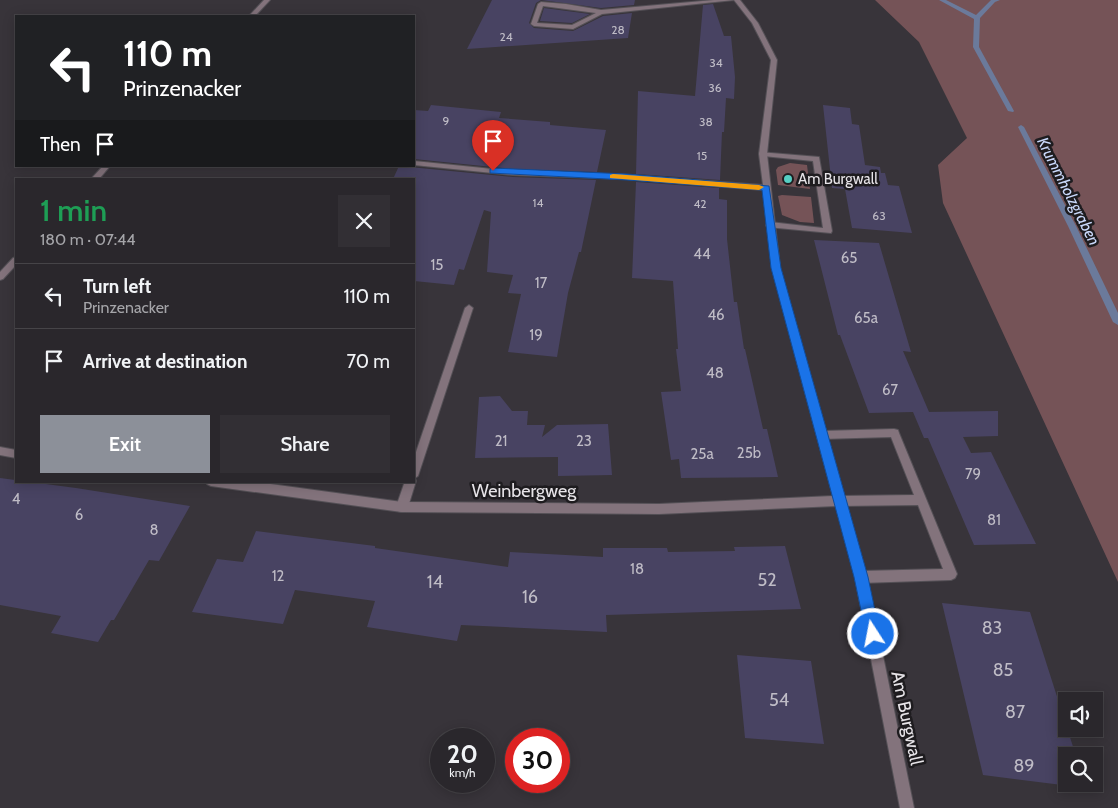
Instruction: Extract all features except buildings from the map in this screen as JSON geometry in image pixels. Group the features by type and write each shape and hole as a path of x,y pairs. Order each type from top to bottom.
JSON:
{"street":[{"path":"253,15 267,0"},
{"path":"601,12 573,27 534,24 541,4 601,12 732,0"},
{"name":"Am Burgwall","path":"737,0 755,23 774,60 763,154 776,268 861,577 907,808"},
{"path":"763,154 816,158 828,231 770,225"},
{"path":"415,163 512,173 627,177 766,188"},
{"path":"96,178 106,167"},
{"path":"0,277 15,261"},
{"path":"415,470 469,308"},
{"path":"822,435 894,433 951,574 861,577"},
{"path":"0,451 15,454"},
{"name":"Weinbergweg","path":"226,483 402,507 659,509 921,500"},
{"path":"402,507 410,483"}],"shaded area":[{"path":"875,0 1118,0 1118,582 943,203 938,165 967,138 919,42"},
{"path":"790,163 807,165 810,189 778,185 776,170 778,167"},
{"path":"778,196 811,197 814,223 800,222 782,215"}],"waterway":[{"name":"Krummholzgraben","path":"942,0 977,18"},
{"path":"977,18 993,1 997,0"},
{"name":"Krummholzgraben","path":"977,18 976,47 1011,111"},
{"name":"Krummholzgraben","path":"1021,127 1072,226 1118,322"}],"slow traffic":[{"path":"613,177 759,187"}],"place":[{"name":"Am Burgwall","path":"788,179"}],"route":[{"path":"493,171 627,177 766,188 776,268 861,577 873,634"}]}
